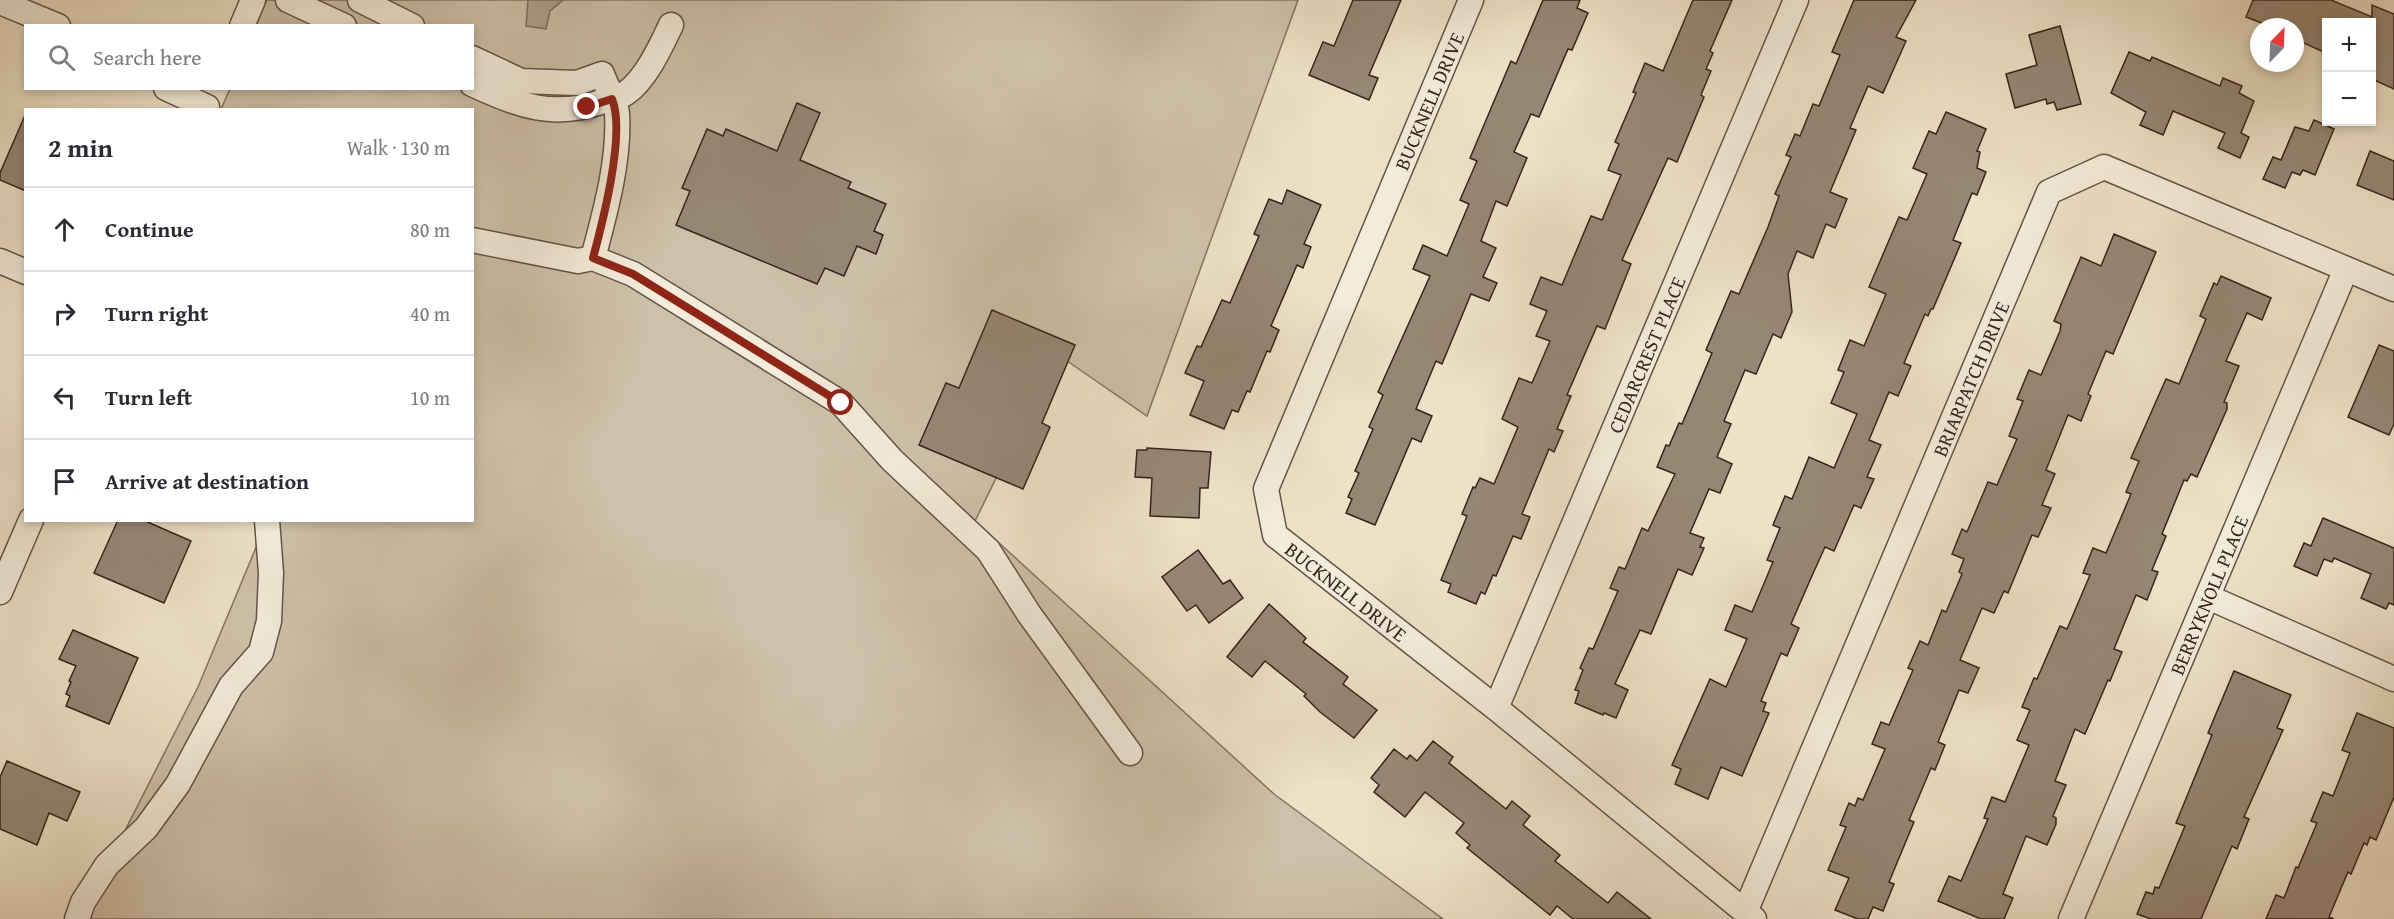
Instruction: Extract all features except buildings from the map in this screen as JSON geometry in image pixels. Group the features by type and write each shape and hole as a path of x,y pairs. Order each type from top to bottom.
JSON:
{"street":[{"path":"243,24 253,0"},
{"path":"288,0 340,24"},
{"path":"360,0 408,24"},
{"name":"BUCKNELL DRIVE","path":"1471,0 1266,489 1275,535 1496,708 1749,916"},
{"name":"CEDARCREST PLACE","path":"1496,708 1796,0"},
{"path":"0,2 53,24"},
{"path":"474,85 505,99 552,112 587,107 626,93 655,59 671,25"},
{"path":"474,59 521,81 577,83 602,75 617,111 614,158 602,224 593,258"},
{"path":"172,90 210,102"},
{"name":"BRIARPATCH DRIVE","path":"1749,916 2049,192 2104,167 2394,290"},
{"path":"474,240 578,261 593,258 633,274 841,403 892,460 988,550 1029,614 1130,753"},
{"path":"0,261 24,271"},
{"name":"BERRYKNOLL PLACE","path":"2071,919 2346,269"},
{"path":"0,591 30,522"},
{"path":"77,919 83,902 107,865 152,819 178,784 231,686 261,652 269,621 271,573 267,522"},
{"path":"2208,597 2394,679"}],"shaded area":[{"path":"267,0 1298,0 1147,416 1057,354 975,521 1274,794 1443,919 80,919 198,687 267,522 474,522 474,108 221,108 230,90 474,90 474,24 256,24"},
{"path":"528,0 563,0 550,11 546,29 526,26"}],"route":[{"path":"587,107 612,99 617,111 614,158 602,224 593,258 633,274 841,403"}]}
